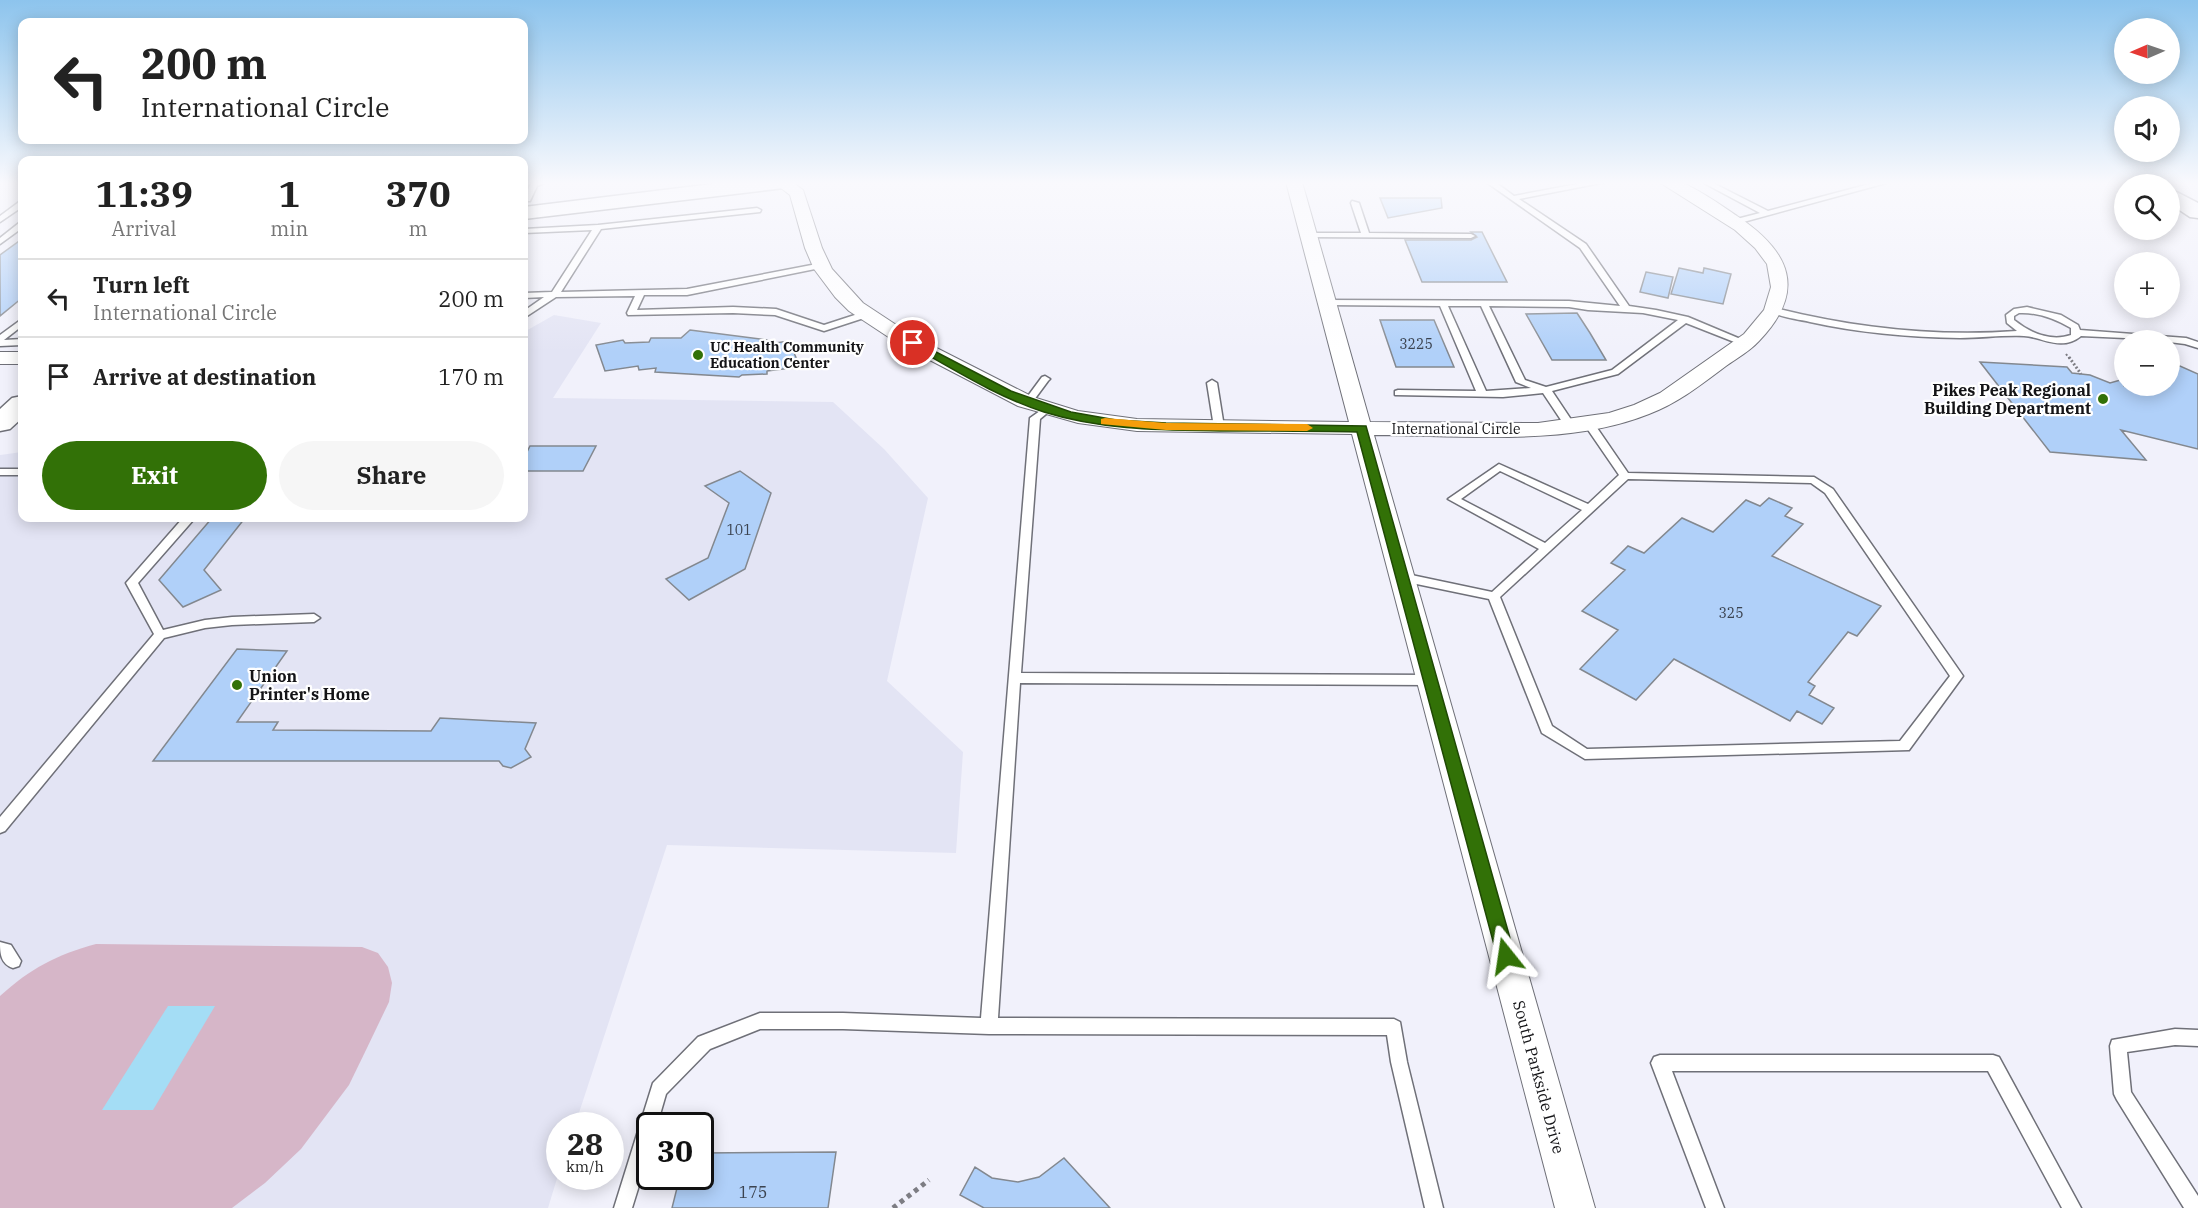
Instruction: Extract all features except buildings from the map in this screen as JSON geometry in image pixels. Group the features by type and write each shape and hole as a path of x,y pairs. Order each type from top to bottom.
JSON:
{"street":[{"name":"International Circle","path":"811,238 822,265 842,292 867,314 905,339 1038,406 1092,419 1140,426 1538,429 1580,425 1614,418 1656,404 1745,343 1764,326 1775,311"},
{"name":"South Parkside Drive","path":"1310,238 1575,1208"},
{"path":"1757,238 1778,267 1781,286 1775,311"},
{"path":"0,358 18,358"}],"lane":[{"path":"528,312 555,294 591,238"},
{"path":"1572,238 1583,246 1627,309"},
{"path":"528,295 687,292 822,265"},
{"path":"641,293 632,313 733,310 776,312 824,327 867,314"},
{"path":"1326,302 1569,304 1588,308 1627,309 1685,319 1745,343"},
{"path":"1443,303 1482,394"},
{"path":"1484,304 1521,382 1546,390 1625,476"},
{"path":"1775,311 1849,327 1894,332 1955,335 2027,333 2055,340 2071,339 2077,333 2186,341 2198,345"},
{"path":"2027,333 2010,321 2010,315 2016,311 2043,312 2069,323 2077,333"},
{"path":"1398,393 1482,394 1546,390 1615,372 1685,319"},
{"path":"0,341 18,325"},
{"path":"0,341 18,342"},
{"path":"988,1026 1035,418 1045,379"},
{"path":"1212,383 1219,427"},
{"path":"1546,548 1453,499 1499,467 1589,509"},
{"path":"0,472 18,472"},
{"path":"1625,476 1815,480 1829,491 1957,676 1904,746 1585,754 1547,729 1494,596 1625,476"},
{"path":"160,635 132,583 185,522"},
{"path":"1402,577 1494,596"},
{"path":"0,827 160,635 205,624 232,621 314,618"},
{"path":"1014,678 1431,680"},
{"path":"0,949 5,950 14,961"},
{"path":"623,1208 659,1089 704,1043 760,1021 843,1021 988,1026 1394,1027 1399,1062 1434,1208"},
{"path":"2195,1208 2122,1094 2118,1046 2175,1037 2198,1038"},
{"path":"1715,1208 1660,1063 1993,1063 2072,1208"}],"path":[{"path":"893,1208 929,1180"}],"shaded area":[{"path":"554,315 601,323 553,398 833,402 884,449 928,498 887,681 963,752 956,853 667,845 579,1112 546,1112 546,1190 554,1190 548,1208 0,1208 0,455 18,453 18,522 528,522 528,330"},
{"path":"96,944 362,947 378,953 388,967 392,983 389,1002 349,1085 301,1149 265,1183 232,1208 0,1208 0,996 22,978 45,964 68,953"}],"water":[{"path":"168,1006 215,1006 153,1110 102,1110"}],"slow traffic":[{"path":"1105,421 1166,427 1307,428"}],"place":[{"name":"UC Health Community Education Center","path":"698,355"},
{"name":"Pikes Peak Regional Building Department","path":"2103,399"},
{"name":"Union Printer's Home","path":"237,685"}],"route":[{"path":"913,343 1008,394 1070,415 1140,426 1362,428 1506,956"}]}
